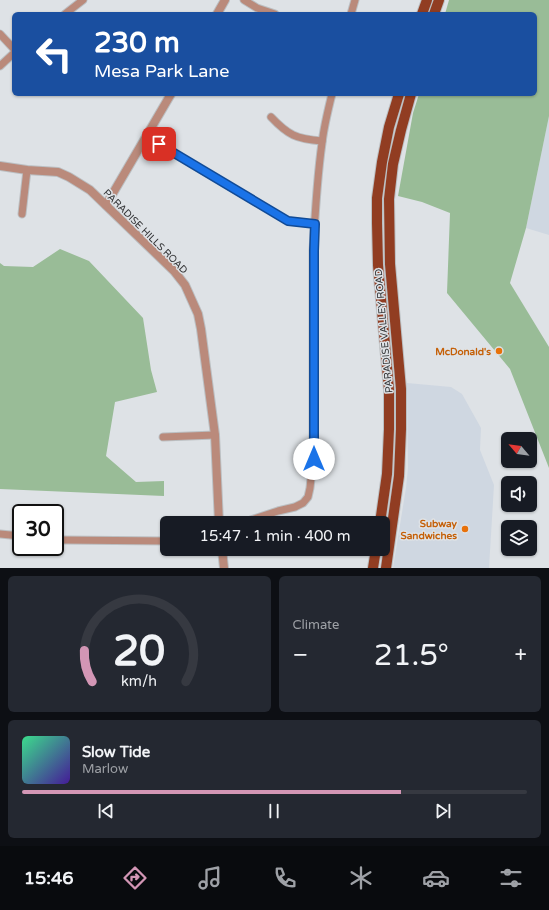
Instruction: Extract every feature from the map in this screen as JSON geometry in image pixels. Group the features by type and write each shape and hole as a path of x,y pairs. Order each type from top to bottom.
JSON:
{"main road":[{"path":"423,12 427,0"},
{"path":"435,12 439,0"},
{"name":"PARADISE VALLEY ROAD","path":"381,516 387,474 389,390 378,265 377,198 389,127 398,96"},
{"name":"PARADISE VALLEY ROAD","path":"386,568 399,476 401,429 401,389 390,264 389,199 393,164 400,130 410,96"},
{"path":"373,568 375,556"}],"street":[{"path":"68,12 83,0"},
{"path":"218,12 225,0"},
{"path":"244,0 257,8 269,12"},
{"path":"352,12 355,0"},
{"path":"0,34 12,46"},
{"path":"0,66 12,55"},
{"path":"106,205 170,96"},
{"path":"263,516 295,507 303,503 308,497 312,477 314,459 314,251 316,193 322,141 332,96"},
{"path":"270,117 283,130 295,136 308,140 322,141"},
{"path":"146,137 288,221 315,224"},
{"name":"PARADISE HILLS ROAD","path":"0,166 27,170 58,172 90,190 174,271 185,285 198,314 201,329 215,435 219,516"},
{"path":"22,214 27,170"},
{"path":"163,437 215,435"},
{"path":"0,534 12,535"},
{"path":"64,540 160,541"},
{"path":"223,556 224,568"}],"shaded area":[{"path":"549,116 549,235 526,228"},
{"path":"407,383 451,387 462,394 481,428 480,450 494,485 489,568 393,568 408,468"}],"green space":[{"path":"449,0 549,0 549,116 526,228 510,283 549,347 549,468 537,438 537,432 535,432 510,369 447,293 450,213 422,202 398,196 413,113 418,96 537,96 537,12 446,12"},
{"path":"60,249 89,261 143,318 151,370 157,392 115,402 106,456 136,482 164,481 164,496 0,489 0,263 4,266 33,267"}],"place":[{"name":"McDonald's","path":"499,351"},
{"name":"Subway Sandwiches","path":"465,529"}],"route":[{"path":"159,144 288,221 315,224 314,459"}]}
